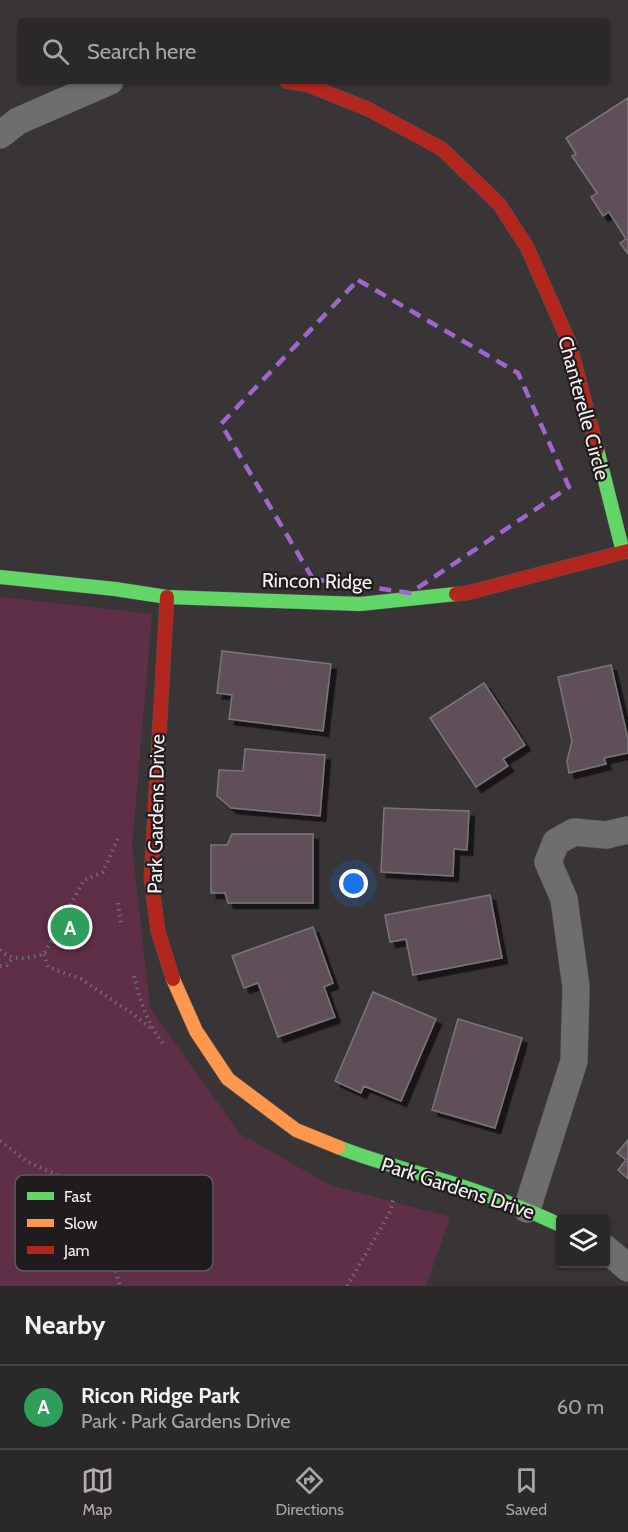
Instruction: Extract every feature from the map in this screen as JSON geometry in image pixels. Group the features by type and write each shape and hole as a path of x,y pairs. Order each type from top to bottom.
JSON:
{"street":[{"path":"0,135 18,121 103,84"},
{"name":"Chanterelle Circle","path":"299,84 368,109 442,149 499,204 527,247 569,342 626,551"},
{"name":"Rincon Ridge","path":"0,577 167,597 360,604 467,593 626,551"},
{"name":"Park Gardens Drive","path":"167,597 151,879 158,931 172,978 196,1031 228,1079 296,1130 366,1158 436,1178 527,1209 556,1223"},
{"path":"527,1209 574,1061 576,987 564,899 548,862 556,842 574,832 606,835 628,830"},
{"path":"610,1252 628,1268"}],"path":[{"path":"119,827 118,838 103,872 84,880 44,954 48,967 81,979 154,1031"},
{"path":"0,950 13,957 29,958 44,954"},
{"path":"0,966 7,965 13,957"},
{"path":"0,1141 28,1162 57,1175"},
{"path":"347,1286 390,1212 399,1168"},
{"path":"116,1271 120,1286"}],"highlighted area":[{"path":"358,280 518,373 569,487 410,593 313,579 221,424"}],"shaded area":[{"path":"0,597 152,614 132,846 150,1008 240,1134 330,1185 450,1217 426,1286 0,1286"}],"building":[{"path":"628,98 628,254 620,243 626,239 609,212 603,216 591,197 597,193 572,156 576,154 566,138"},
{"path":"222,651 331,664 323,731 229,719 232,695 217,693"},
{"path":"611,665 628,739 628,753 604,758 606,764 569,773 567,761 572,741 558,677"},
{"path":"484,683 525,745 503,759 508,766 476,787 430,718"},
{"path":"245,749 325,755 320,816 231,808 217,796 219,770 243,771"},
{"path":"384,808 469,811 467,850 454,849 453,876 381,872"},
{"path":"232,834 313,834 313,903 228,903 225,893 211,893 211,845 227,845"},
{"path":"490,895 502,958 413,975 406,939 390,942 385,915"},
{"path":"313,927 333,983 324,987 335,1017 278,1037 258,983 244,988 232,956"},
{"path":"373,992 436,1019 401,1101 364,1086 361,1093 335,1081"},
{"path":"458,1019 522,1038 495,1128 432,1110"},
{"path":"628,1140 628,1179 618,1170 626,1160 617,1153"}],"traffic: fast":[{"path":"597,449 623,552"},
{"path":"0,577 167,597 360,604 456,594"},
{"path":"338,1147 483,1194 556,1223"}],"traffic: slow":[{"path":"173,979 196,1031 228,1079 296,1130 338,1147"}],"traffic: jam":[{"path":"302,84 368,109 442,149 499,204 527,247 569,342 597,449"},
{"path":"456,594 628,551"},
{"path":"167,597 151,879 158,931 173,979"}],"place":[{"name":"Ricon Ridge Park","path":"70,927"}]}
